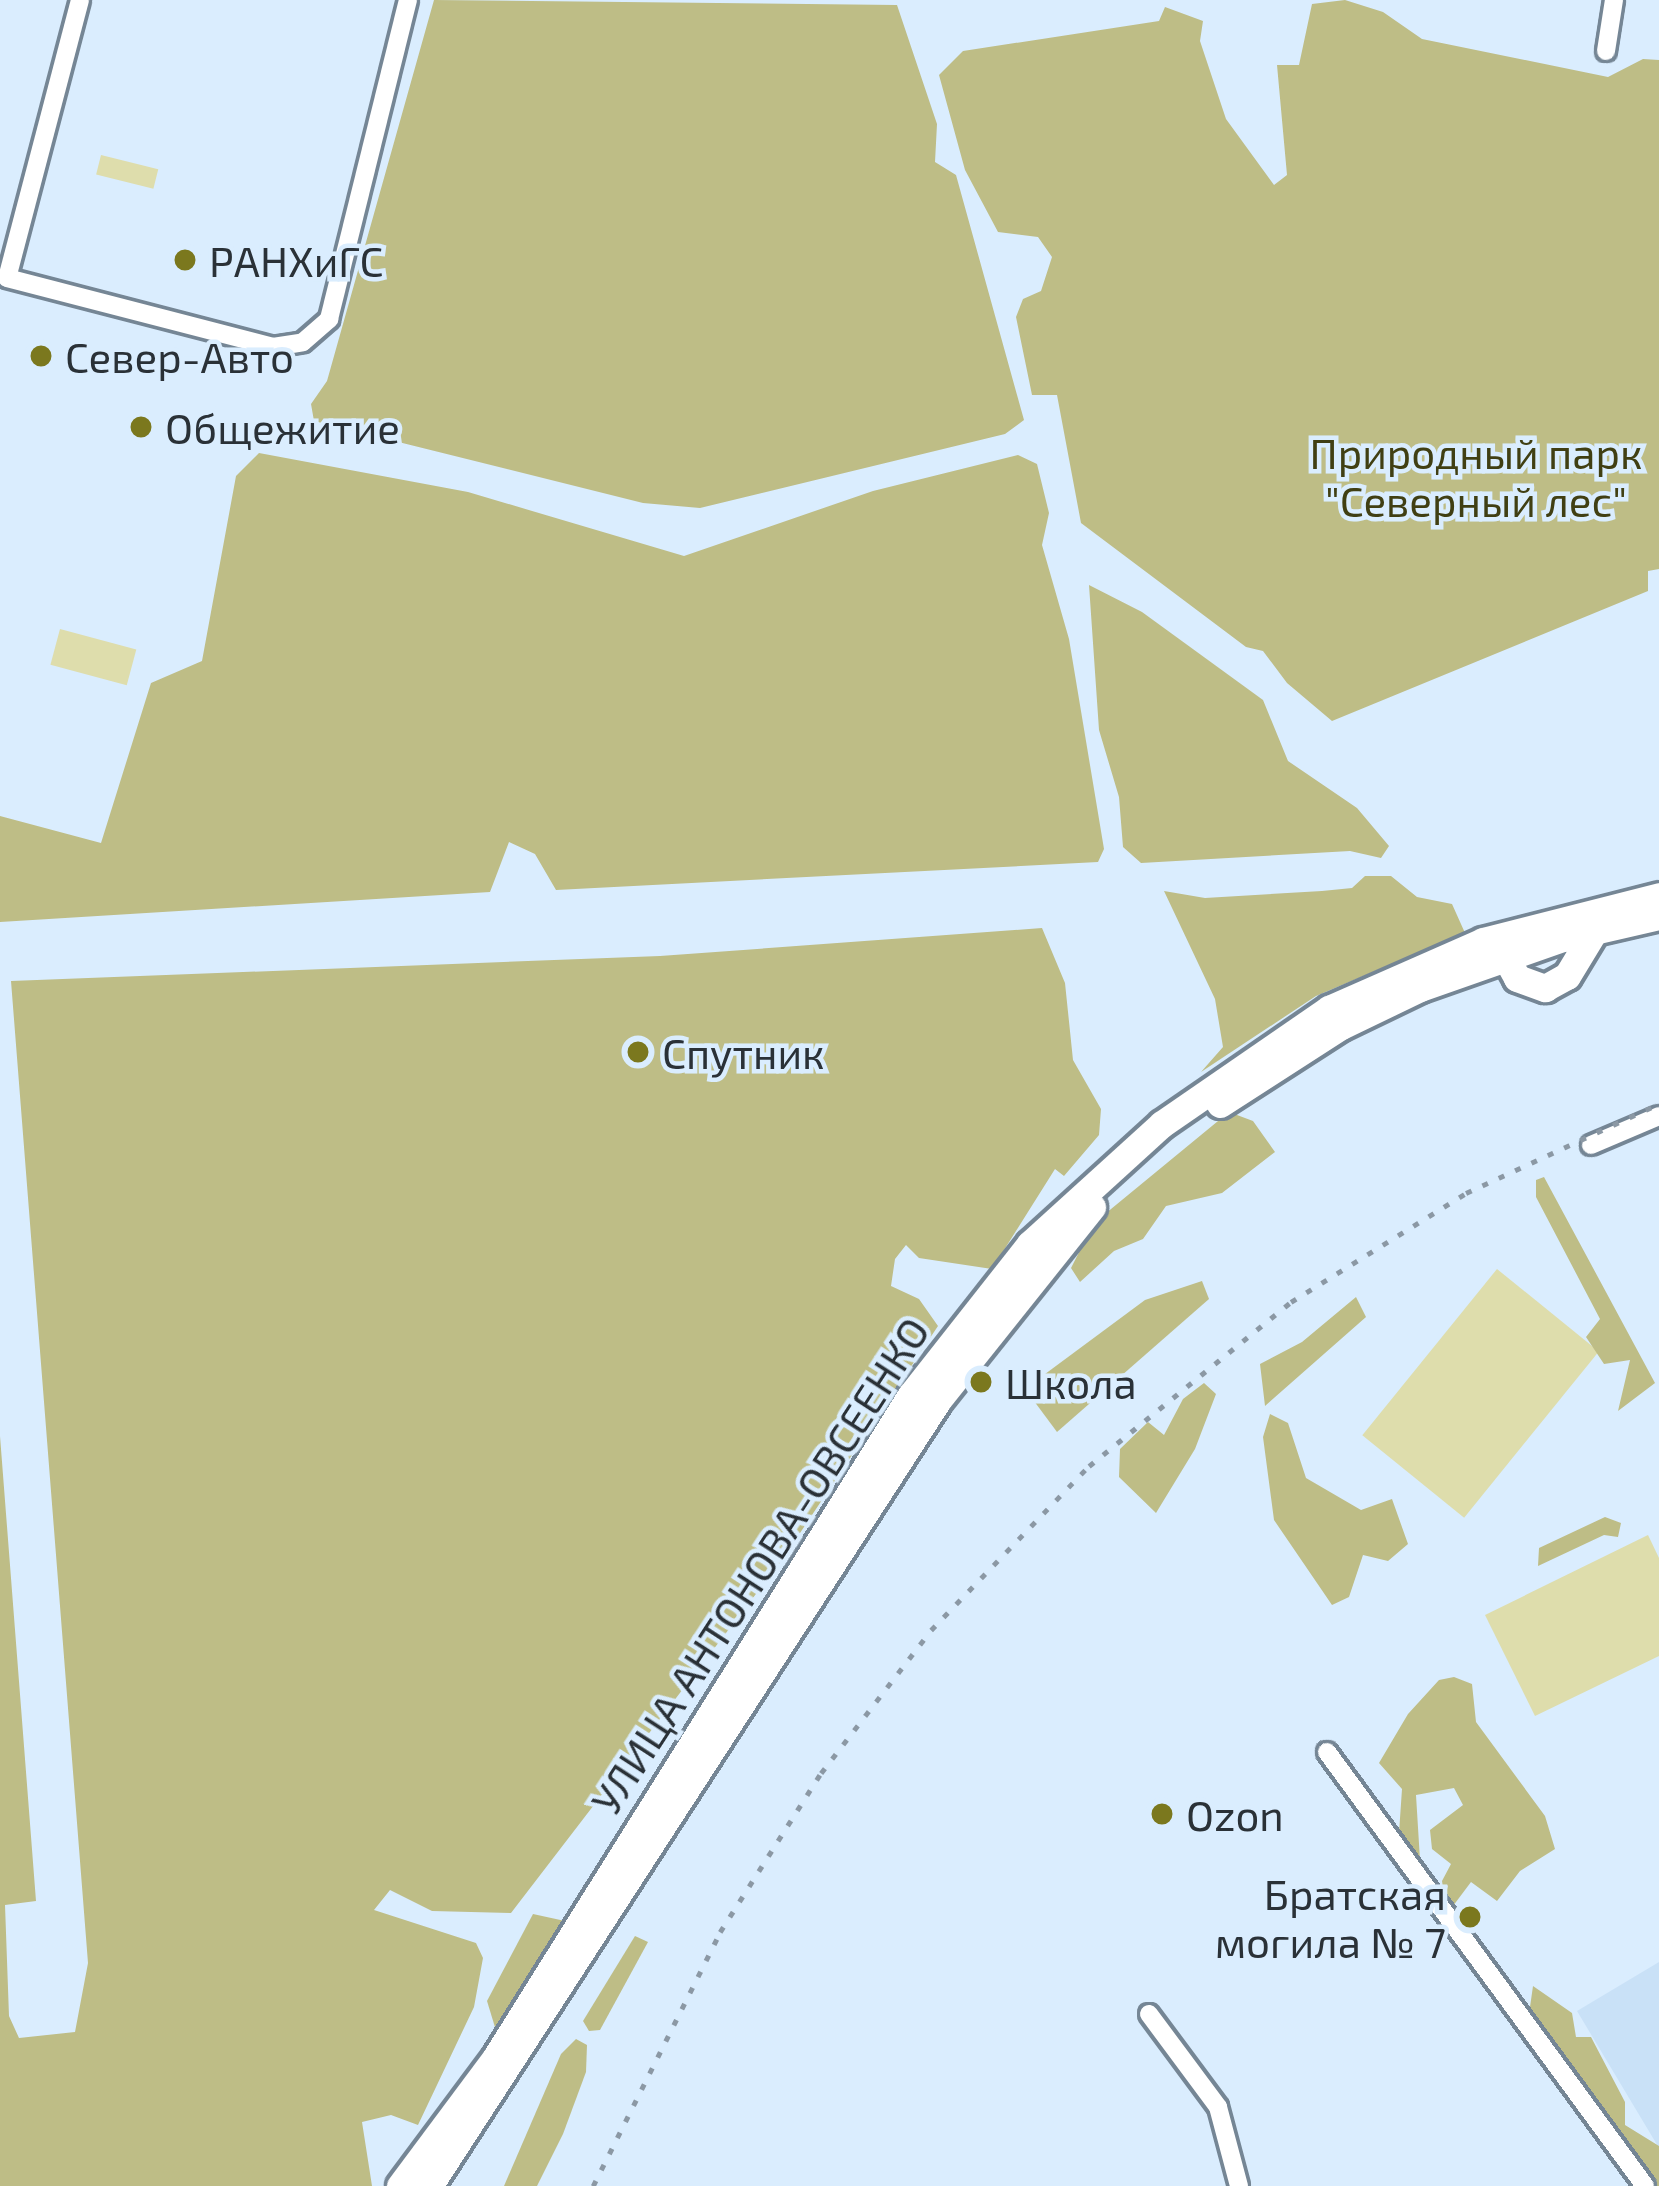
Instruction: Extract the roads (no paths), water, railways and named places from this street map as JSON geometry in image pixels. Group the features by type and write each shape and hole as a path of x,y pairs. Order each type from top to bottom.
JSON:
{"highway":[{"name":"УЛИЦА АНТОНОВА-ОВСЕЕНКО","path":"400,2186 496,2057 911,1394 1030,1244 1089,1185 1252,1058 1329,1009 1659,896"},
{"name":"УЛИЦА АНТОНОВА-ОВСЕЕНКО","path":"429,2186 938,1400 1046,1257 1101,1197 1266,1071 1420,988 1509,944 1659,916"},
{"path":"1509,944 1523,982 1552,986 1567,976 1594,930"}],"street":[{"path":"80,0 7,278 243,342 303,342 329,319 408,0"},
{"path":"1606,51 1614,0"},
{"path":"1591,1145 1659,1116"},
{"path":"1328,1752 1645,2186"},
{"path":"1149,2014 1218,2107 1239,2186"}],"railway":[{"path":"593,2186 720,1932 821,1773 931,1630 1089,1466 1291,1302 1466,1193 1659,1104"}],"place":[{"name":"РАНХиГС","path":"185,260"},
{"name":"Север-Авто","path":"41,356"},
{"name":"Общежитие","path":"141,427"},
{"name":"Спутник","path":"638,1052"},
{"name":"Школа","path":"981,1382"},
{"name":"Ozon","path":"1162,1814"},
{"name":"Братская могила № 7","path":"1470,1917"}],"park label":[{"name":"Природный парк \"Северный лес\"","path":"1476,476"}]}
